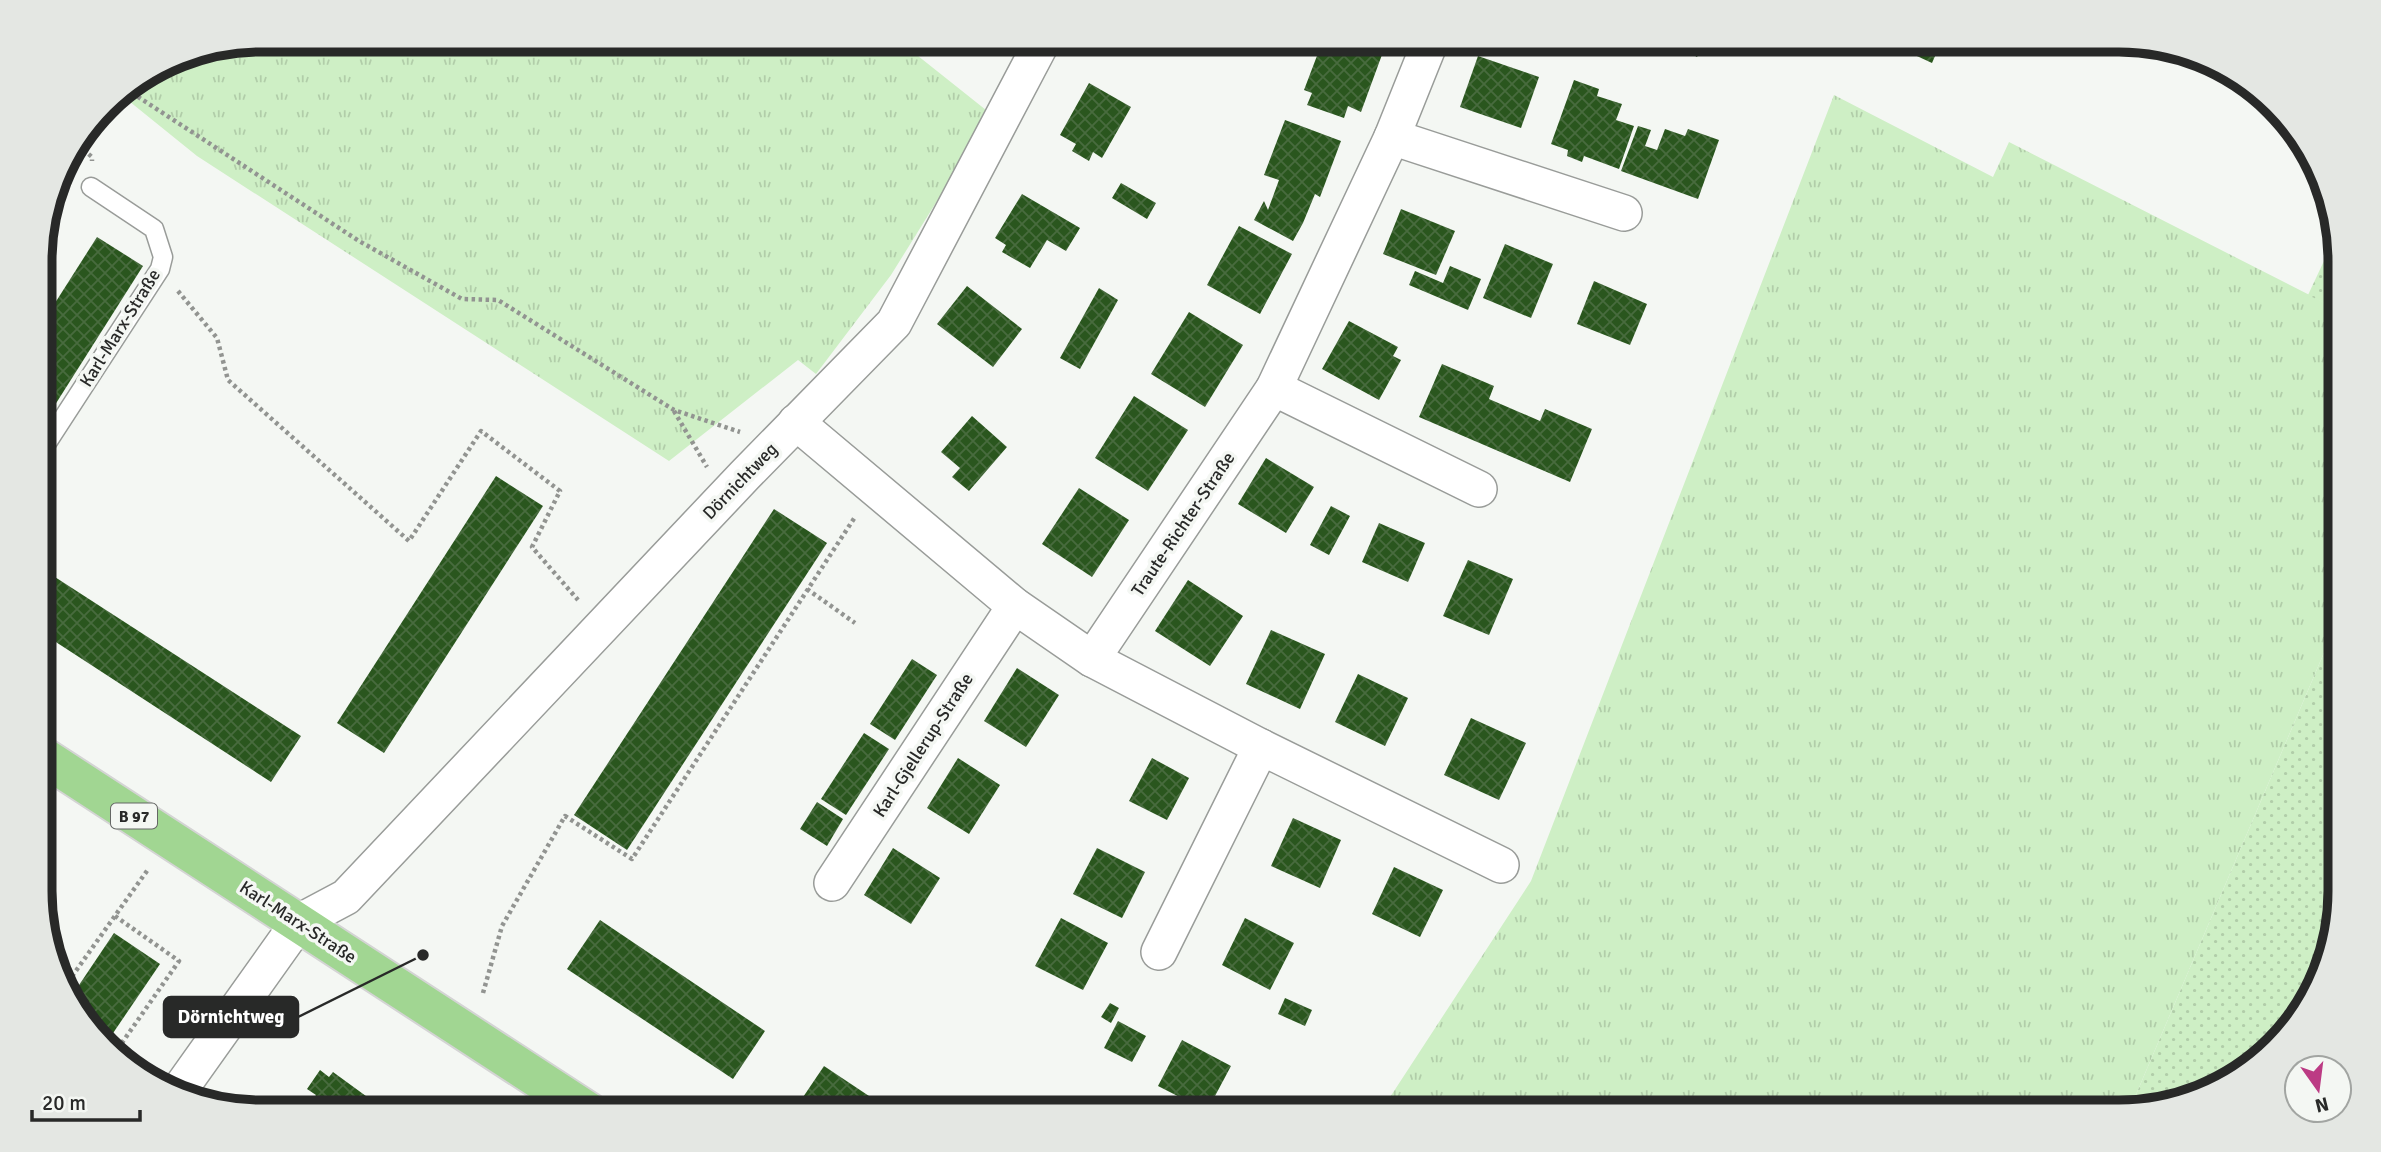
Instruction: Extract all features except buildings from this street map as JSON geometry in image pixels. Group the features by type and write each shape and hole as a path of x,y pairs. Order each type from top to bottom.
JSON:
{"main road":[{"name":"Karl-Marx-Straße","path":"52,763 570,1100"}],"street":[{"name":"Dörnichtweg","path":"183,1084 299,922 346,897 796,422 894,323 1037,52"},
{"name":"Traute-Richter-Straße","path":"1092,660 1273,388 1392,136 1426,52"},
{"path":"1392,136 1624,213"},
{"path":"1273,388 1479,489"},
{"path":"796,422 1015,606 1092,660 1501,864"},
{"name":"Karl-Gjellerup-Straße","path":"832,883 1015,606"},
{"path":"1159,952 1262,747"}],"lane":[{"name":"Karl-Marx-Straße","path":"53,434 159,270 163,257 154,229 91,187"}],"path":[{"path":"135,95 359,241 462,299 498,300 674,410 743,433"},
{"path":"85,151 92,157"},
{"path":"159,270 218,338 228,380 409,541 481,431 560,491 533,547 580,602"},
{"path":"674,410 707,468"},
{"path":"483,993 502,926 565,816 632,859 862,506"},
{"path":"807,589 855,623"},
{"path":"72,977 170,839"},
{"path":"115,916 179,961 121,1044"}],"green space":[{"path":"262,52 913,52 991,114 891,275 816,374 798,360 669,461 197,156 128,101 169,74 195,64 235,54"},
{"path":"1834,95 1993,177 2009,142 2328,304 2328,643 2134,1099 1389,1099 1531,881"},
{"path":"2328,253 2328,305 2308,295"},
{"path":"2328,643 2328,904 2313,970 2285,1018 2247,1056 2212,1078 2186,1088 2134,1099"}],"place":[{"name":"Dörnichtweg","path":"423,955"}]}
